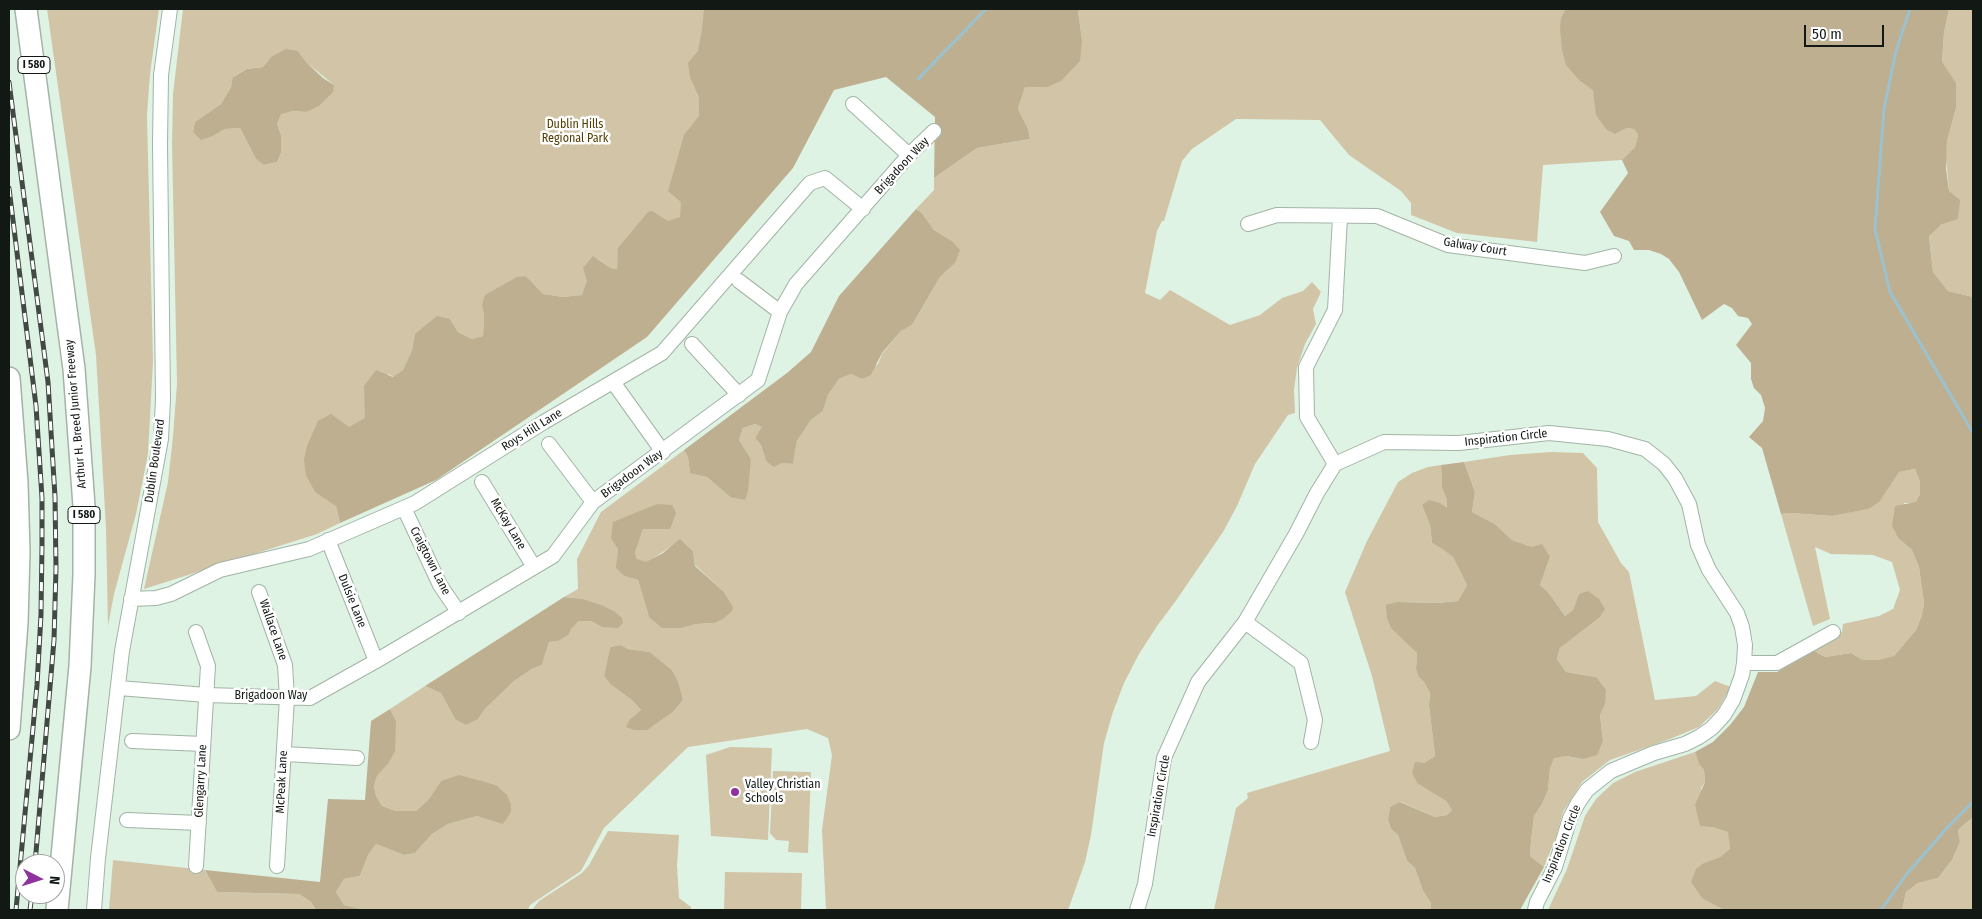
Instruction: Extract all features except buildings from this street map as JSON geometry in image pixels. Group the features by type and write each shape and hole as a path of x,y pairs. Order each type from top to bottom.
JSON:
{"highway":[{"name":"Arthur H. Breed Junior Freeway","path":"26,9 74,369 83,498 84,575 82,635 57,910"},
{"path":"9,378 17,483 18,552 17,623 9,729"}],"street":[{"name":"Dublin Boulevard","path":"94,910 98,858 131,599 161,439 163,399 161,75 170,9"},
{"path":"853,104 909,155"},
{"name":"Brigadoon Way","path":"119,688 206,695 310,698 459,613 553,556 593,502 758,380 780,312 796,284 909,155 934,131"},
{"name":"Roys Hill Lane","path":"131,599 156,598 220,570 288,555 415,503 544,422 662,353 810,183 825,178 863,209"},
{"name":"Galway Court","path":"1248,224 1276,215 1377,216 1448,245 1585,262 1614,256"},
{"path":"1335,464 1306,417 1306,367 1335,310 1340,217"},
{"path":"739,281 780,312"},
{"path":"692,344 738,395"},
{"path":"613,382 662,452"},
{"name":"Inspiration Circle","path":"1137,910 1145,884 1164,758 1198,682 1245,622 1296,534 1317,492 1335,464 1384,442 1459,443 1549,433 1608,439 1645,449 1670,470 1690,504 1701,551 1709,570 1737,613 1745,645 1742,675 1733,700 1724,715 1712,728 1685,744 1654,753 1611,770 1587,790 1570,818 1555,868 1537,902 1535,910"},
{"path":"549,444 593,502"},
{"name":"McKay Lane","path":"482,482 534,566"},
{"name":"Craigtown Lane","path":"404,508 440,585 459,613"},
{"name":"Dulsie Lane","path":"328,540 376,661"},
{"name":"Wallace Lane","path":"259,592 285,665 287,698"},
{"path":"1245,622 1301,663 1315,720 1311,742"},
{"name":"Glengarry Lane","path":"196,632 208,666 196,866"},
{"path":"1744,663 1777,663 1833,632"},
{"name":"McPeak Lane","path":"277,866 287,698"},
{"path":"132,741 203,744"},
{"path":"284,754 357,758"},
{"path":"127,820 199,823"}],"green space":[{"path":"47,9 159,9 150,74 147,115 153,361 148,454 136,514 114,594 108,626 106,528 96,355"},
{"name":"Dublin Hills Regional Park","path":"183,9 746,9 685,268 617,261 617,269 611,268 598,259 582,295 563,297 543,294 526,276 482,305 484,316 483,336 472,339 458,332 450,319 415,334 412,350 403,370 394,377 388,374 336,506 340,523 317,534 144,589 168,482 177,384 172,144 173,94","holes":["298,51 307,63 334,85 306,112 293,111 281,113 277,124 281,135 281,153 277,162 264,165 256,159 240,128 225,129 213,136 193,132 195,122 221,104 231,87 234,76 247,69 263,67 271,57"]},
{"path":"1083,9 1884,9 1626,128 1634,129 1638,135 1635,147 1622,160 1543,165 1537,242 1457,233 1411,215 1411,203 1401,191 1349,155 1320,120 1236,119 1192,149 1182,161 1164,221 1162,221 1157,231 1145,293 1160,300 1170,290 1230,325 1260,315 1282,298 1303,291 1312,282 1321,292 1313,309 1316,324 1305,344 1297,368 1294,390 1295,413 1288,415 1255,464 1237,506 1223,532 1157,626 1139,654 1124,683 1104,743 1091,835 1085,862 1068,910 826,910 822,830 832,755 828,738 807,729 688,747 604,828 581,871 530,905 528,910 365,910 344,905 336,892 344,879 360,876 368,855 376,844 404,855 415,853 432,834 448,824 477,816 487,818 496,785 482,782 441,781 428,800 416,811 396,811 382,806 376,796 374,786 377,776 388,764 396,721 390,709 425,686 441,693 455,719 478,719 485,709 514,681 542,665 549,642 558,641 579,621 591,621 602,627 614,611 583,599 564,597 578,589 577,559 601,512 684,450 688,457 690,472 707,477 730,497 749,475 751,459 739,440 743,428 755,424 763,427 755,438 761,445 766,461 793,464 797,441 811,420 823,411 828,395 839,379 851,374 862,379 878,364 882,354 901,331 912,325 940,277 955,263 952,241 934,230 922,213 916,209 934,190 934,178 977,148 1030,139 1028,129 1018,109 1025,87 1047,87 1082,40 1078,11","holes":["657,504 643,529 635,553 637,559 646,563 681,540 693,551 695,565 723,591 714,623 696,624 682,628 649,617 638,580 624,576 617,568 618,549 643,511","621,645 628,649 650,652 672,670 683,700 674,711 630,719 641,710 633,701 610,684 604,676 610,647"]},
{"path":"1949,9 1973,9 1973,297 1948,291 1933,272 1929,235 1942,224 1949,191 1946,158 1947,141 1956,108 1956,84 1942,63 1944,33"},
{"path":"1551,452 1583,453 1597,468 1598,522 1621,563 1629,572 1655,700 1696,696 1715,681 1731,687 1718,709 1699,727 1610,760 1582,782 1563,812 1556,837 1544,867 1530,856 1531,841 1534,816 1548,790 1550,769 1554,757 1566,756 1583,759 1603,741 1600,715 1605,703 1596,677 1566,672 1557,659 1560,648 1599,618 1579,594 1573,610 1565,616 1548,592 1540,585 1550,557 1532,547 1512,540 1495,524 1472,512 1475,492 1464,462 1510,455"},
{"path":"1441,465 1442,488 1447,500 1447,509 1422,505 1430,525 1432,543 1453,557 1467,585 1458,601 1437,603 1397,602 1386,606 1407,641 1417,653 1416,669 1418,676 1430,693 1429,705 1435,756 1424,763 1418,784 1446,801 1452,810 1447,815 1435,817 1401,802 1390,807 1388,820 1391,829 1398,835 1407,861 1415,868 1423,891 1431,903 1431,910 1214,910 1236,808 1248,798 1247,793 1390,751 1372,676 1345,592 1367,541 1398,482 1412,473 1428,467"},
{"path":"1915,469 1920,482 1920,494 1916,503 1904,503 1899,539 1912,550 1919,567 1924,603 1916,630 1894,656 1879,661 1863,660 1851,653 1825,657 1814,651 1836,639 1842,632 1843,624 1879,616 1893,609 1900,590 1892,562 1873,555 1831,554 1815,547 1830,619 1813,626 1781,514 1832,516 1867,509 1899,472"},
{"path":"730,747 772,748 768,840 711,836 706,755"},
{"path":"1695,752 1699,764 1704,770 1705,782 1701,788 1712,827 1729,832 1730,850 1720,857 1704,863 1703,899 1724,910 1548,910 1567,869 1585,816 1596,799 1613,783 1635,772"},
{"path":"773,771 811,772 808,853 788,852 789,841 776,840 770,833"},
{"path":"1973,817 1973,910 1902,910 1906,892 1918,883 1938,878 1952,860 1960,842 1958,830"},
{"path":"608,831 679,835 677,866 679,898 691,907 691,910 532,910 539,901 582,873 589,865"},
{"path":"113,860 205,870 217,892 299,894 311,902 316,910 109,910"},
{"path":"725,872 802,873 801,910 724,910"}],"shaded area":[{"path":"704,9 1083,9 1078,11 1082,40 1080,61 1061,81 1047,87 1025,87 1018,109 1028,129 1030,139 977,148 934,178 935,117 886,77 834,90 793,168 647,337 436,480 340,523 336,506 315,492 306,475 304,460 307,446 318,421 331,414 349,427 365,418 364,386 376,370 393,377 403,370 412,350 415,334 437,316 450,319 458,332 472,339 483,336 484,316 482,305 485,295 517,277 526,276 543,294 563,297 582,295 587,281 583,268 593,256 611,268 617,269 618,248 648,212 652,211 668,221 680,217 681,202 668,191 684,135 699,116 699,97 690,77 688,63 698,51"},
{"path":"1566,9 1949,9 1944,33 1942,62 1956,83 1956,108 1947,141 1946,169 1949,191 1960,200 1958,219 1942,224 1929,236 1933,272 1948,291 1973,297 1973,817 1958,830 1960,842 1952,860 1938,878 1918,883 1906,892 1902,910 1724,910 1703,899 1691,882 1696,869 1704,863 1720,857 1730,849 1728,832 1712,827 1700,826 1695,805 1705,782 1704,770 1699,764 1695,752 1713,742 1730,725 1744,707 1758,672 1777,672 1814,651 1825,657 1851,653 1863,660 1879,660 1894,656 1916,630 1924,603 1919,567 1912,550 1899,539 1892,526 1895,506 1916,502 1920,494 1920,482 1915,469 1899,472 1879,502 1868,509 1832,516 1781,514 1762,448 1749,437 1763,421 1765,408 1761,395 1754,388 1751,379 1751,363 1736,345 1752,324 1748,318 1738,316 1732,308 1724,304 1702,320 1679,272 1669,259 1649,250 1634,250 1629,241 1614,236 1600,212 1628,173 1622,160 1635,147 1638,135 1634,129 1626,128 1615,134 1606,129 1596,115 1593,90 1579,80 1566,65 1560,29 1561,18"},
{"path":"286,49 298,51 307,63 323,78 334,85 333,92 319,106 306,112 293,111 281,114 277,124 281,135 281,153 277,162 264,165 256,159 240,128 225,129 201,140 193,132 195,122 221,104 231,87 233,77 247,69 263,67 271,57"},
{"path":"916,209 922,213 934,230 952,241 960,250 955,263 940,277 912,325 901,331 882,353 871,375 862,379 851,374 839,379 828,395 823,411 811,420 797,441 793,464 781,463 774,467 766,461 761,445 755,438 762,427 755,424 743,428 739,440 751,459 748,491 745,500 730,497 707,477 690,473 688,457 684,450 787,373 811,352 839,296"},
{"path":"1464,462 1475,492 1472,512 1495,524 1512,540 1532,547 1542,544 1550,557 1540,585 1548,592 1565,616 1573,610 1579,594 1588,591 1599,599 1605,609 1599,618 1560,648 1557,659 1566,672 1596,677 1606,690 1605,704 1600,715 1603,741 1597,755 1583,759 1566,756 1554,758 1550,769 1548,790 1534,816 1531,841 1530,856 1544,867 1520,910 1431,910 1431,903 1423,891 1415,868 1407,861 1398,835 1391,829 1388,820 1390,807 1400,802 1435,817 1447,815 1452,810 1446,801 1418,784 1412,773 1415,762 1424,763 1435,756 1429,705 1430,693 1418,676 1416,669 1417,653 1391,628 1387,618 1386,605 1397,602 1437,603 1458,601 1467,585 1453,557 1432,543 1430,525 1422,505 1429,500 1440,503 1447,508 1447,500 1442,488 1441,465"},
{"path":"657,504 672,505 676,513 670,529 643,529 635,553 637,559 646,562 663,553 680,539 693,551 695,566 723,591 733,607 732,611 723,619 714,623 696,624 682,628 662,628 649,617 638,580 624,576 616,568 618,549 611,538 613,522"},
{"path":"564,597 583,599 601,605 614,611 622,618 623,623 618,628 602,627 591,621 579,621 568,635 558,641 549,642 542,665 514,681 485,709 478,719 466,725 455,719 441,693 425,686"},
{"path":"621,645 628,649 650,652 672,670 678,682 683,700 674,711 647,730 634,730 626,727 630,719 641,710 633,701 610,684 604,676 610,647"},
{"path":"390,709 396,721 395,751 388,764 377,776 374,786 376,796 382,806 396,811 416,811 428,800 441,781 459,775 496,785 507,795 511,805 511,812 503,824 477,816 448,824 432,834 415,853 404,855 376,844 368,855 360,876 344,879 336,892 344,905 365,910 316,910 311,902 299,894 217,892 205,870 320,882 328,799 365,800 371,721"}],"waterway":[{"path":"918,79 986,9"},
{"path":"1910,9 1896,51 1884,109 1875,229 1890,292 1973,433"},
{"path":"1881,910 1906,875 1946,829 1973,802"}],"railway":[{"path":"9,82 48,382 55,497 54,640 36,854"},
{"path":"9,188 36,406 42,498 41,615 37,685 16,910"},
{"path":"30,910 31,904"}],"place":[{"name":"Valley Christian Schools","path":"735,792"}]}
